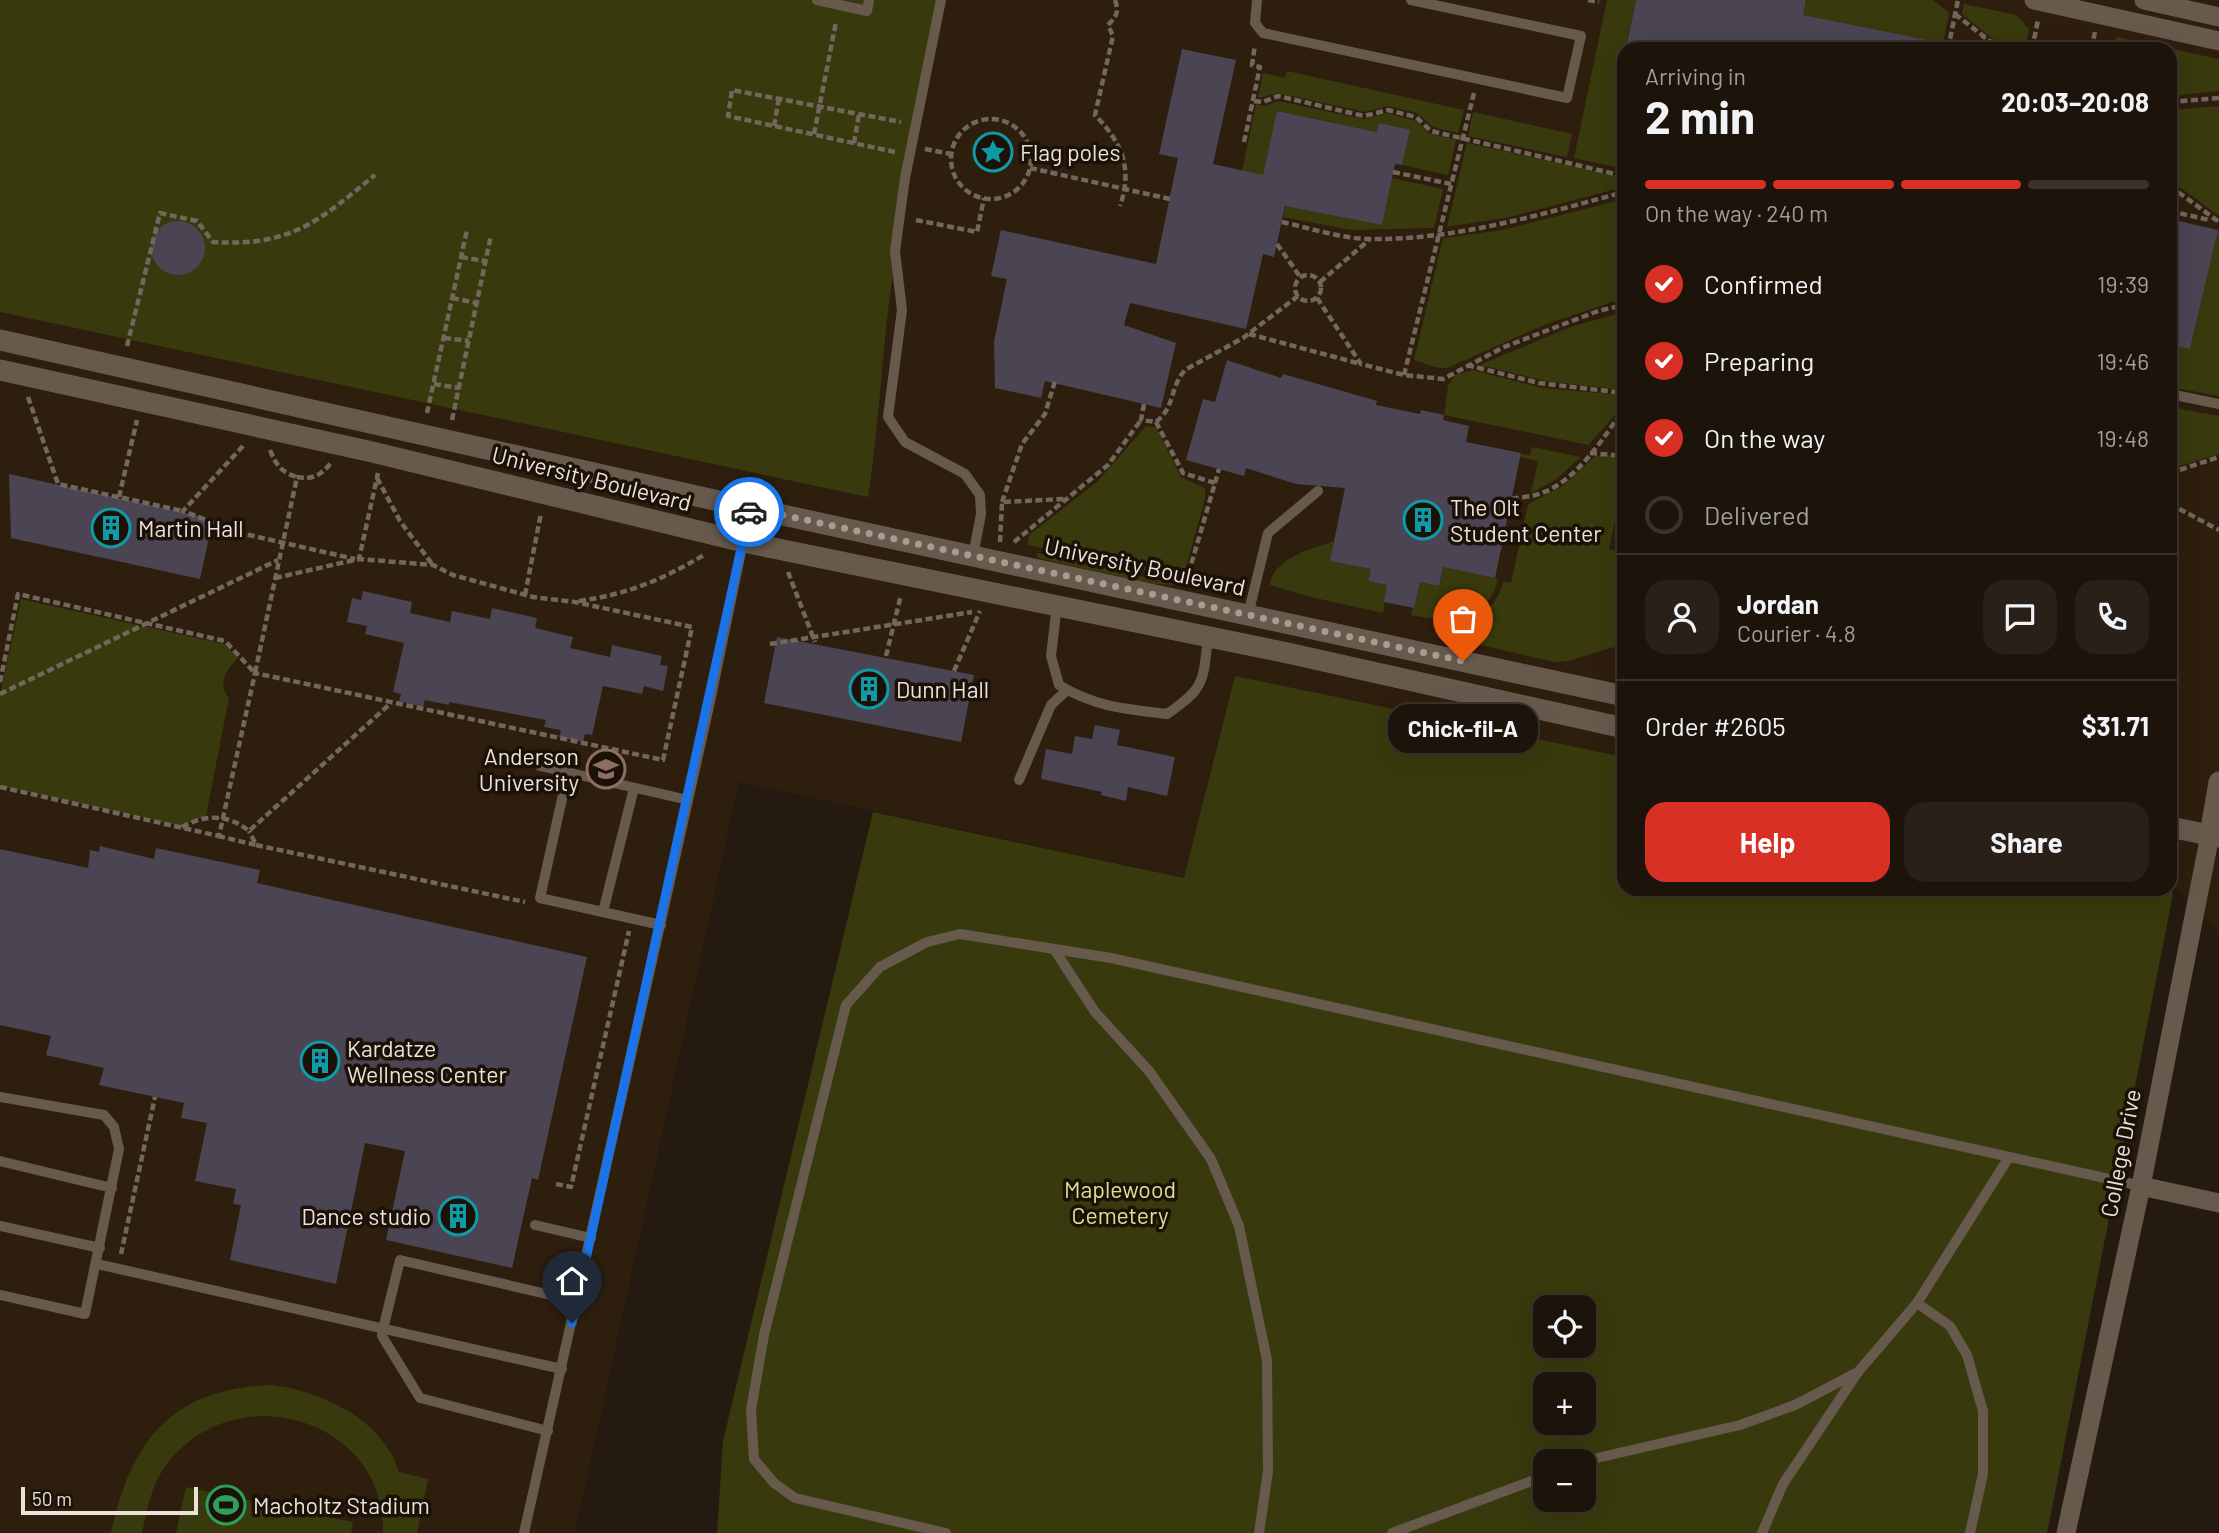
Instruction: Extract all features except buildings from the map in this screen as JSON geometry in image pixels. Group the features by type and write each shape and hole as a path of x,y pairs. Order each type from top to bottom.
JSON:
{"main road":[{"name":"University Boulevard","path":"0,340 750,508 1617,694"},
{"name":"University Boulevard","path":"0,370 744,542 1057,605 1617,726"},
{"name":"College Drive","path":"2214,836 2219,782"},
{"path":"2177,828 2214,836"}],"street":[{"path":"2144,0 2219,17"},
{"path":"2041,5 2219,41"},
{"path":"1208,637 1213,607"},
{"name":"College Drive","path":"2066,1533 2214,836"},
{"path":"2141,1186 2219,1203"}],"lane":[{"path":"817,0 867,11 869,0"},
{"path":"941,0 910,150 895,251 902,310 888,416 905,442 965,474 980,495 981,514 973,556"},
{"path":"1257,0 1255,23 1263,33 1567,98 1581,36 1411,0"},
{"path":"2177,395 2219,404"},
{"path":"1248,615 1268,533 1318,491"},
{"path":"524,1533 688,800 750,508"},
{"path":"1057,605 1051,656 1059,685 1084,700 1109,706 1167,715 1195,695 1204,671 1208,637"},
{"path":"1019,780 1051,705 1067,690"},
{"path":"540,766 688,800"},
{"path":"568,772 540,898 660,925"},
{"path":"603,912 634,788"},
{"path":"946,1533 795,1498 774,1483 754,1459 751,1410 764,1335 846,1005 880,967 927,942 960,934 1111,958 2141,1186"},
{"path":"1054,949 1096,1012 1149,1071 1210,1159 1239,1226 1267,1360 1268,1471 1259,1533"},
{"path":"0,1097 104,1115 114,1127 120,1149 85,1314 0,1295"},
{"path":"1762,1533 1783,1484 1858,1372 1917,1303 2009,1157"},
{"path":"0,1161 112,1188"},
{"path":"535,1224 591,1238"},
{"path":"0,1226 100,1248"},
{"path":"548,1431 420,1398 382,1336 383,1329 400,1260 577,1301"},
{"path":"97,1264 562,1369"},
{"path":"1917,1303 1950,1326 1967,1355 1983,1411 1983,1474 1970,1533"},
{"path":"1596,1458 1740,1425 1795,1405 1858,1372"},
{"path":"1392,1533 1533,1480"}],"path":[{"path":"1115,0 1117,16 1108,25 1113,36 1095,115 1112,133 1124,153 1126,189 1119,206"},
{"path":"1588,0 1599,2"},
{"path":"1949,42 1958,0"},
{"path":"2033,42 2041,5"},
{"path":"1955,14 1991,42"},
{"path":"814,134 836,22"},
{"path":"2092,42 2095,28"},
{"path":"1982,42 1984,36"},
{"path":"1244,142 1260,67 1252,65 1255,45 1247,38"},
{"path":"1404,375 1477,79"},
{"path":"916,125 732,90 728,116 854,143 951,154"},
{"path":"1254,101 1263,102 1278,96 1364,116 1388,110 1416,117 1431,131 1617,174"},
{"path":"2177,102 2219,98"},
{"path":"774,126 779,99"},
{"path":"854,143 859,114"},
{"path":"1002,121 1022,135 1028,146 1030,168 1016,191 1004,197 984,198 965,191 957,180 951,154 964,130 975,123 1002,121"},
{"path":"1030,168 1170,199"},
{"path":"1393,172 1451,184"},
{"path":"134,355 127,346 160,213 197,221 213,242 275,238 318,221 375,175"},
{"path":"2177,191 2216,221"},
{"path":"1282,222 1370,239 1493,225 1617,194"},
{"path":"914,219 977,232 984,198"},
{"path":"2177,213 2216,221"},
{"path":"426,419 467,230"},
{"path":"451,424 491,235"},
{"path":"1320,282 1370,239"},
{"path":"1277,244 1301,278"},
{"path":"461,257 485,261"},
{"path":"1313,276 1320,282 1321,290 1317,298 1306,301 1298,296 1296,289 1301,278 1313,276"},
{"path":"1141,419 1156,422 1168,413 1179,377 1185,370 1248,334 1298,296"},
{"path":"452,298 477,303"},
{"path":"1317,298 1361,365"},
{"path":"1248,334 1404,375 1443,379 1467,365 1549,330 1617,307"},
{"path":"444,338 469,341"},
{"path":"1467,365 1539,383 1617,392"},
{"path":"1000,543 1002,502 1022,444 1045,414 1055,380"},
{"path":"433,384 459,388"},
{"path":"0,682 18,594 225,641 255,673 663,760 692,627 575,602 525,595 453,575 433,565 358,559 282,544 240,533 183,511 58,484 25,390"},
{"path":"1011,545 1108,465 1141,419 1144,404"},
{"path":"1512,499 1540,494 1558,484 1589,453 1617,417"},
{"path":"119,497 137,420"},
{"path":"1156,422 1183,473 1216,483"},
{"path":"183,511 250,438"},
{"path":"268,442 275,464 285,473 297,478 309,480 321,474 334,459"},
{"path":"1589,453 1617,455"},
{"path":"2177,471 2219,457"},
{"path":"358,559 379,469 368,467"},
{"path":"1186,582 1219,469"},
{"path":"181,828 219,836 297,478"},
{"path":"377,478 400,521 433,565"},
{"path":"525,595 544,494"},
{"path":"1002,502 1065,499"},
{"path":"2177,508 2219,530"},
{"path":"575,602 619,596 662,580 706,554"},
{"path":"275,578 358,559"},
{"path":"0,694 279,560"},
{"path":"786,568 814,640"},
{"path":"886,656 903,587"},
{"path":"770,644 814,640 980,610 954,671"},
{"path":"249,831 391,702"},
{"path":"0,787 537,905"},
{"path":"181,828 197,818 223,817 240,823 249,831 256,845"},
{"path":"556,1184 571,1187 630,925"},
{"path":"118,1268 155,1097"}],"shaded area":[{"name":"Anderson University","path":"0,0 2219,0 2219,933 2177,890 2177,42 1617,42 1617,756 1235,677 1185,878 739,782 575,1533 0,1533"}],"green space":[{"path":"0,0 942,0 902,210 868,497 0,312"},
{"path":"1607,0 1636,0 1627,42 1617,42 1617,167 1574,158"},
{"path":"1933,0 1949,13 1943,42 1928,42 1803,15 1806,1"},
{"path":"1964,4 2016,15 2029,29 2026,42 1996,42 1962,14"},
{"path":"2117,37 2140,42 2116,42"},
{"path":"2177,50 2219,59 2219,91 2177,95"},
{"path":"1287,71 1464,110 1458,133 1433,127 1417,113 1388,106 1365,112 1278,93 1258,98 1263,73 1285,78"},
{"path":"1278,101 1364,119 1387,113 1416,121 1429,133 1456,140 1448,175 1402,165 1410,130 1377,132 1278,111 1263,175 1242,171 1256,104 1265,106"},
{"path":"2219,106 2219,216 2177,185 2177,109"},
{"path":"1473,112 1572,134 1567,157 1468,136"},
{"path":"1467,143 1617,176 1617,189 1510,217 1447,227"},
{"path":"1392,178 1443,189 1434,228 1352,230 1283,217 1286,206 1382,225"},
{"path":"1617,201 1617,300 1544,325 1447,368 1414,360 1443,238 1503,230"},
{"path":"2219,230 2219,396 2177,388 2177,346 2190,349"},
{"path":"1617,314 1617,389 1545,381 1480,365 1570,327"},
{"path":"1472,370 1542,388 1617,394 1617,412 1589,445 1444,415 1448,386 1455,375"},
{"path":"2177,408 2219,416 2219,454 2177,467"},
{"path":"1146,426 1156,427 1181,477 1205,488 1205,499 1183,578 1028,545 1029,535 1098,481"},
{"path":"1532,447 1581,457 1554,481 1531,493 1538,461 1520,457 1521,454 1530,455"},
{"path":"1617,455 1617,511 1609,549 1617,551 1617,646 1568,661 1554,662 1444,636 1431,625 1466,622 1486,611 1499,593 1503,581 1511,583 1528,504 1563,486 1595,456"},
{"path":"1334,541 1331,561 1371,569 1368,581 1387,585 1383,613 1270,585 1278,568 1286,561"},
{"path":"1037,553 1181,585 1153,584 1037,558"},
{"path":"1443,567 1495,578 1498,580 1493,594 1485,605 1464,616 1438,619 1411,615 1420,582 1439,586"},
{"path":"21,599 224,644 238,658 224,677 225,692 229,698 206,816 181,826 0,786 0,694"},
{"name":"Maplewood Cemetery","path":"1235,676 1617,756 1617,896 2173,896 2047,1533 717,1533 723,1441 873,812 1184,878"},
{"path":"273,1385 311,1394 348,1411 379,1437 391,1453 399,1472 428,1479 417,1533 383,1533 377,1492 359,1460 332,1436 299,1421 263,1416 226,1422 192,1439 160,1475 150,1499 142,1533 111,1533 131,1471 144,1446 162,1425 183,1409 208,1396 238,1388"},
{"name":"Macholtz Stadium","path":"186,1487 353,1522 351,1533 176,1533"}],"way so far":[{"path":"749,512 750,508 1463,661"}],"place":[{"name":"Flag poles","path":"993,152"},
{"name":"The Olt Student Center","path":"1423,520"},
{"name":"Martin Hall","path":"111,528"},
{"name":"Chick-fil-A","path":"1463,661"},
{"name":"Dunn Hall","path":"869,689"},
{"name":"Anderson University","path":"606,769"},
{"name":"Kardatze Wellness Center","path":"320,1061"},
{"name":"Dance studio","path":"458,1216"},
{"name":"Macholtz Stadium","path":"226,1505"}],"route":[{"path":"572,1323 710,702 749,512"}]}
